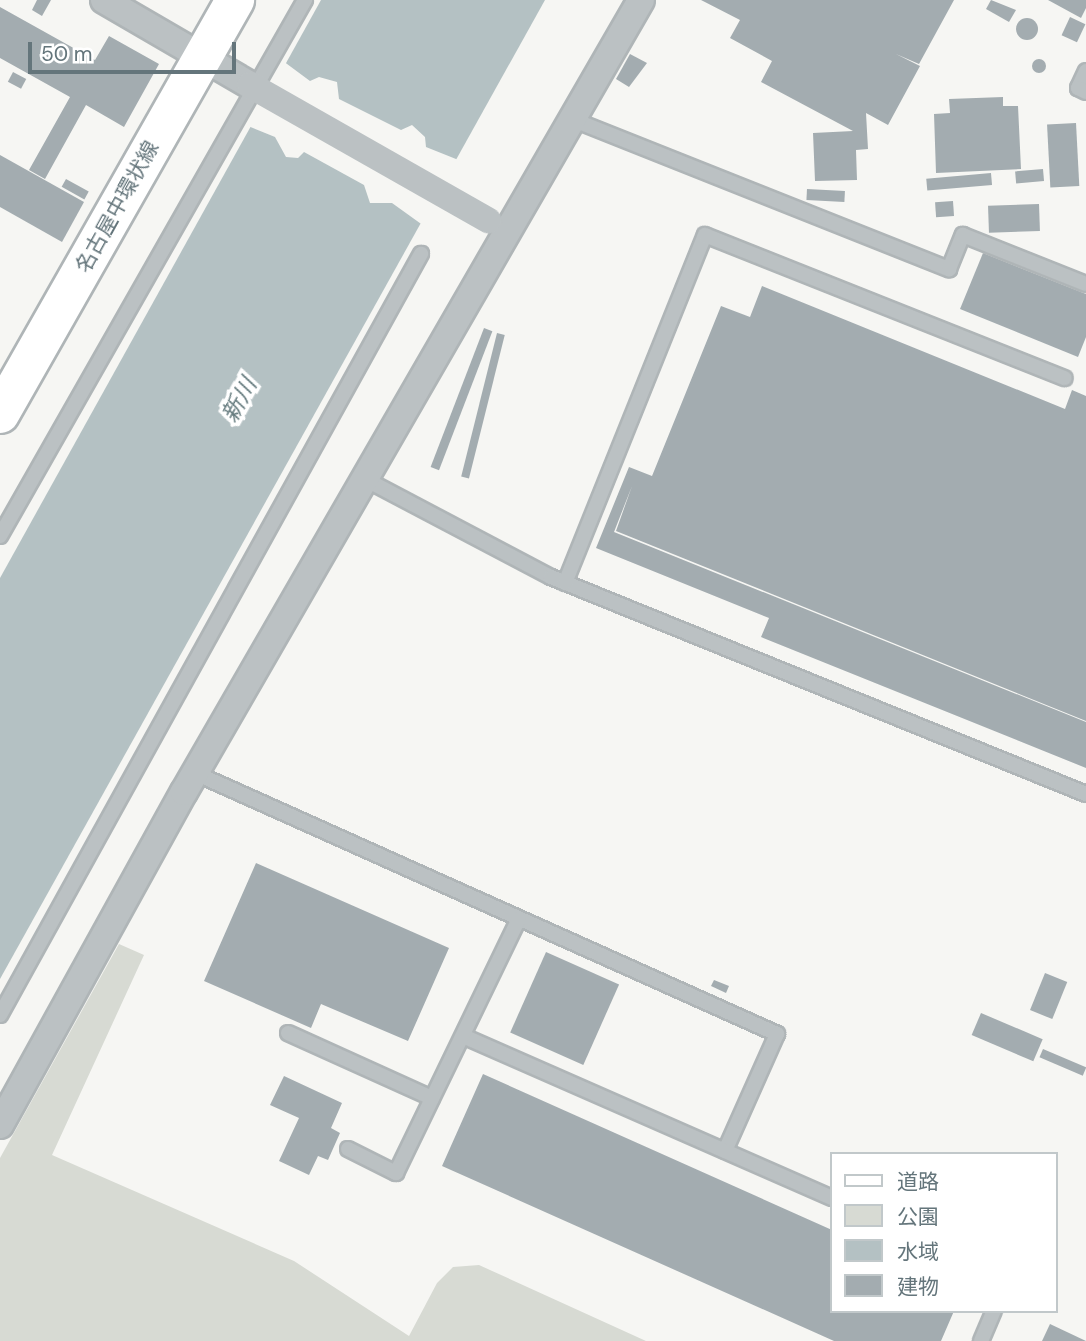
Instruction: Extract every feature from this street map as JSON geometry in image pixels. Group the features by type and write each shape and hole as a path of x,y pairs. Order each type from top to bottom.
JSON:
{"main road":[{"name":"名古屋中環状線","path":"0,414 235,0"}],"street":[{"path":"104,0 201,58 497,225"},
{"path":"0,1125 363,478 497,225 574,120 641,0"}],"lane":[{"path":"0,536 305,0"},
{"path":"1086,71 1078,88 1086,92"},
{"path":"574,120 949,269 963,235 1086,284"},
{"path":"565,583 705,235 1065,378"},
{"path":"0,1015 421,254"},
{"path":"363,478 565,583 1086,794"},
{"path":"195,774 777,1034 724,1151"},
{"path":"348,1149 396,1173 519,919"},
{"path":"288,1033 432,1098"},
{"path":"463,1036 830,1197"},
{"path":"981,1341 993,1313"}],"green space":[{"path":"119,944 144,955 52,1155 294,1261 409,1336 437,1283 453,1267 479,1265 646,1341 0,1341 0,1158"}],"water":[{"name":"新川","path":"321,0 545,0 0,979 0,578"}],"pier":[{"path":"283,61 310,81 319,77 337,82 339,99 401,130 412,125 425,137 426,147 461,161 424,226 392,203 370,203 364,185 304,152 298,158 286,157 275,137 248,126"}],"building":[{"path":"37,0 51,0 42,16 32,10"},
{"path":"701,0 954,0 919,64 896,54 920,66 888,125 866,113 868,149 856,150 857,180 815,181 813,133 853,131 761,82 772,61 730,38 740,20"},
{"path":"991,0 1016,10 1009,22 986,9"},
{"path":"1048,0 1086,0 1086,8 1081,18"},
{"path":"0,7 95,60 109,36 159,64 124,127 86,105 45,179 29,170 70,97 0,58"},
{"path":"1070,17 1085,24 1077,42 1062,35"},
{"path":"1027,18 1035,21 1038,29 1035,37 1027,40 1019,37 1016,29 1019,21"},
{"path":"630,54 647,63 629,87 616,79"},
{"path":"1036,59 1042,59 1046,66 1042,73 1036,73 1032,69 1032,63"},
{"path":"13,72 26,79 21,89 8,82"},
{"path":"1003,97 1003,106 1018,106 1021,169 936,173 934,114 950,113 949,99"},
{"path":"1076,123 1079,186 1050,187 1047,125"},
{"path":"0,155 84,202 62,242 0,207"},
{"path":"1043,169 1044,181 1016,183 1015,171"},
{"path":"991,173 992,185 927,191 926,179"},
{"path":"66,179 89,192 84,199 62,187"},
{"path":"807,189 845,191 844,202 806,200"},
{"path":"953,201 954,216 936,217 935,202"},
{"path":"1039,204 1040,231 989,233 988,206"},
{"path":"983,253 1086,294 1086,337 1078,357 960,309"},
{"path":"762,286 1065,409 1072,390 1086,396 1086,721 616,531 632,486 614,532 1086,722 1086,768 761,637 769,618 596,548 629,467 652,476 721,306 750,317"},
{"path":"484,328 492,331 439,470 431,467"},
{"path":"497,333 505,335 469,479 461,477"},
{"path":"256,863 449,948 408,1041 321,1004 311,1028 204,981"},
{"path":"546,952 619,985 583,1065 510,1032"},
{"path":"1045,973 1067,982 1052,1019 1030,1010"},
{"path":"714,980 729,986 726,993 711,986"},
{"path":"981,1013 1043,1039 1033,1061 972,1035"},
{"path":"1043,1049 1086,1067 1083,1076 1039,1057"},
{"path":"483,1074 830,1229 830,1313 953,1313 941,1341 834,1341 442,1166"},
{"path":"284,1076 342,1103 331,1128 340,1133 328,1160 318,1156 309,1175 279,1161 299,1118 270,1105"},
{"path":"1050,1324 1086,1341 1042,1341"}]}
